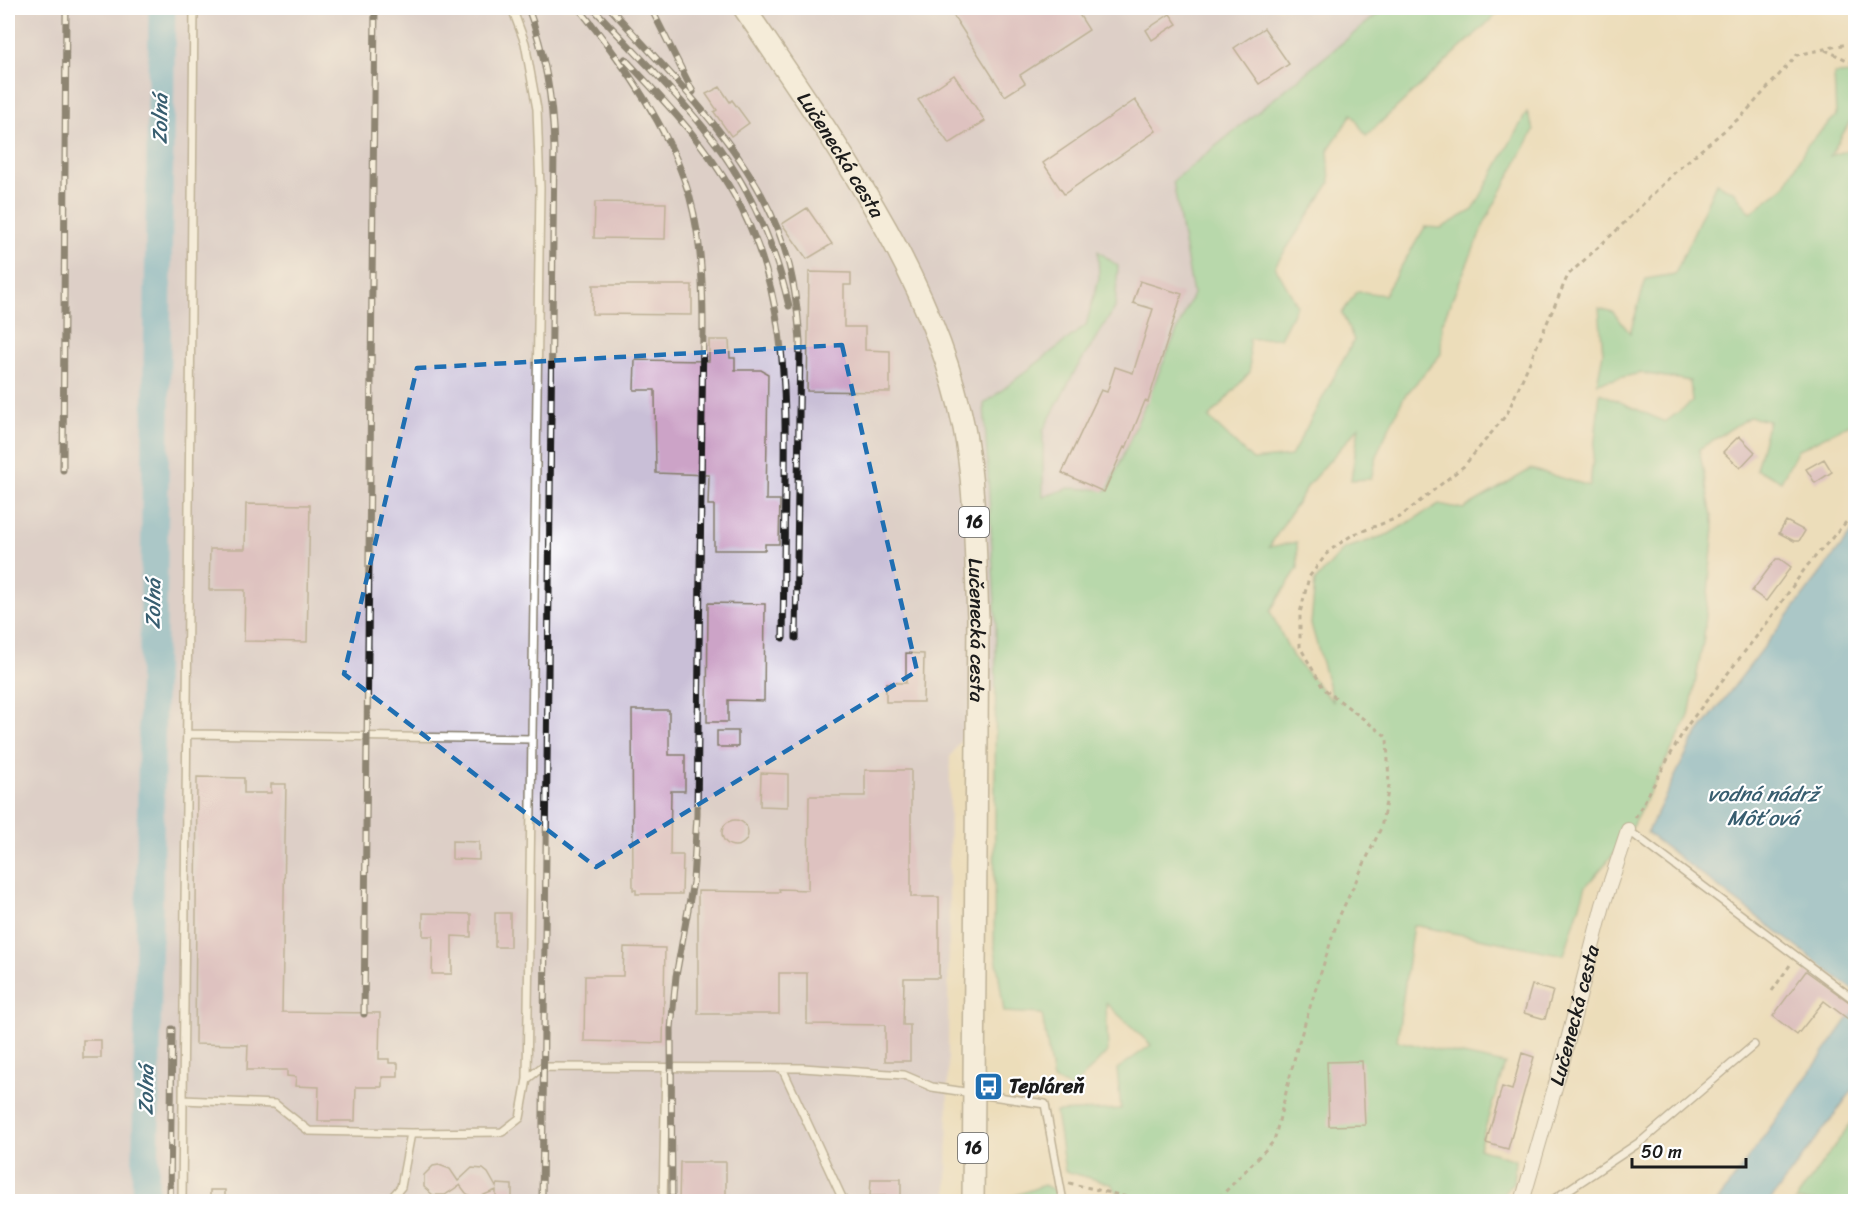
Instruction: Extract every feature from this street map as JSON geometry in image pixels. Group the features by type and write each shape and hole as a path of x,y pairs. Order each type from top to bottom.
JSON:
{"main road":[{"name":"Lučenecká cesta","path":"744,8 849,165 875,209 919,293 945,359 964,428 974,523 978,618 973,1202"}],"street":[{"name":"Lučenecká cesta","path":"1522,1202 1562,1063 1603,905 1628,830"}],"lane":[{"path":"182,1202 194,8"},
{"path":"183,1100 275,1104 309,1131 502,1132 520,1118 527,1079 540,188 537,109 525,43 512,8"},
{"path":"187,734 532,739"},
{"path":"1628,830 1856,1001"},
{"path":"1550,1202 1642,1140 1755,1046"},
{"path":"527,1079 542,1067 782,1068 904,1075 932,1087 1045,1104 1063,1202"},
{"path":"663,1202 666,1068"},
{"path":"782,1068 844,1202"},
{"path":"388,1202 401,1187 411,1133"}],"path":[{"path":"1201,1202 1223,1194 1274,1141 1297,1048 1338,919 1381,828 1389,786 1387,737 1323,688 1300,647 1300,613 1309,577 1329,551 1352,535 1400,517 1464,466 1507,414 1568,275 1677,170 1743,115 1797,55 1856,42"},
{"path":"1823,49 1856,64"},
{"path":"1628,830 1686,727 1770,619 1806,567 1856,511"},
{"path":"1772,991 1797,957"},
{"path":"1059,1181 1144,1201 1171,1202"}],"highlighted area":[{"path":"842,345 917,671 596,867 344,674 417,368"}],"shaded area":[{"path":"8,8 1385,8 1173,181 1193,294 1114,502 950,757 947,1201 8,1201"}],"green space":[{"path":"1385,8 1495,8 1497,14 1366,136 1352,114 1328,150 1330,183 1275,266 1297,305 1280,338 1249,339 1250,372 1209,418 1253,460 1291,456 1354,340 1342,313 1357,291 1384,295 1425,227 1441,228 1473,210 1527,112 1534,130 1485,222 1442,323 1441,354 1404,397 1379,449 1371,479 1351,480 1359,427 1309,484 1269,547 1297,542 1298,568 1270,611 1293,657 1333,702 1311,624 1315,581 1344,549 1389,534 1439,504 1463,509 1531,469 1590,486 1600,393 1665,422 1692,402 1690,381 1641,373 1597,383 1603,353 1599,308 1613,312 1630,333 1646,279 1675,274 1716,183 1735,192 1750,213 1784,187 1807,145 1836,116 1834,74 1855,73 1855,113 1830,156 1855,148 1855,434 1852,423 1798,450 1781,481 1756,469 1769,421 1749,417 1699,449 1714,527 1704,637 1689,716 1624,842 1586,886 1564,955 1413,925 1397,1041 1505,1064 1479,1148 1515,1160 1513,1183 1502,1196 1504,1201 1124,1201 1111,1184 1065,1171 1056,1112 1121,1109 1117,1069 1151,1045 1106,1003 1108,1051 1072,1089 1053,1080 1042,1014 1004,1012 994,942 996,623 984,404 1086,325 1099,278 1098,251 1118,266 1115,308 1075,371 1043,431 1043,497 1069,488 1108,490 1193,294 1173,181"},
{"path":"1855,1117 1855,1201 1795,1201"},
{"path":"1044,1185 1076,1201 1002,1202 1002,1200"}],"water":[{"name":"vodná nádrž Môťová","path":"1855,528 1855,991 1647,833 1693,740"},
{"path":"1855,1009 1855,1087 1770,1201 1717,1202"}],"building":[{"path":"965,8 1075,8 1089,30 1020,75 1025,83 1005,96 953,15"},
{"path":"1170,14 1177,24 1152,40 1146,30"},
{"path":"1264,28 1289,64 1259,84 1234,48"},
{"path":"954,75 985,121 949,144 918,100"},
{"path":"720,87 749,123 731,136 714,112 717,110 706,94"},
{"path":"1135,100 1156,131 1064,194 1043,163"},
{"path":"595,202 666,203 665,239 594,238"},
{"path":"807,208 832,244 807,259 782,224"},
{"path":"809,272 851,273 851,285 844,285 844,327 865,327 865,350 890,351 890,392 807,391"},
{"path":"1140,281 1182,294 1148,402 1145,401 1126,448 1124,447 1104,492 1062,473 1101,390 1107,392 1115,367 1133,373 1153,309 1133,303"},
{"path":"593,285 692,285 692,315 592,314"},
{"path":"709,340 729,340 730,358 735,358 735,370 761,370 768,374 766,500 780,500 779,544 765,544 765,550 714,550 714,505 708,505 709,475 656,473 655,390 634,390 635,360 709,361"},
{"path":"1739,436 1755,452 1740,468 1723,452"},
{"path":"1824,459 1832,472 1815,483 1806,469"},
{"path":"246,504 310,505 307,642 244,641 245,590 209,590 210,549 245,549"},
{"path":"1786,521 1805,531 1799,541 1794,541 1779,533"},
{"path":"1776,559 1780,559 1791,567 1766,601 1752,591"},
{"path":"708,603 765,604 764,701 728,700 728,722 707,722"},
{"path":"906,653 924,654 923,702 886,702 886,683 906,683"},
{"path":"632,710 669,710 669,755 685,755 685,791 671,791 670,855 683,855 682,894 636,894 636,890 633,890"},
{"path":"717,731 738,731 738,747 717,747"},
{"path":"865,770 911,770 911,897 939,897 939,978 904,978 903,1025 910,1025 910,1061 885,1061 885,1025 807,1024 807,973 779,973 779,1014 698,1014 698,891 808,890 809,796 865,796"},
{"path":"761,773 788,774 788,807 760,806"},
{"path":"197,777 244,778 244,793 271,793 271,784 286,784 282,1012 380,1013 379,1059 389,1059 389,1063 398,1063 398,1077 382,1077 382,1087 356,1087 355,1121 318,1121 319,1087 295,1086 296,1077 287,1076 287,1070 247,1070 248,1045 195,1044"},
{"path":"735,820 744,824 748,833 744,842 735,846 726,842 722,833 726,824"},
{"path":"452,841 479,842 479,860 452,859"},
{"path":"423,913 471,914 471,937 452,936 452,974 432,974 433,936 423,936"},
{"path":"495,913 510,913 510,947 495,947"},
{"path":"624,947 665,948 663,1043 584,1041 585,976 623,976"},
{"path":"1806,971 1856,1009 1848,1019 1824,1001 1797,1035 1773,1016"},
{"path":"1532,985 1553,991 1545,1019 1524,1013"},
{"path":"83,1040 101,1040 101,1058 83,1058"},
{"path":"1522,1053 1534,1057 1508,1149 1486,1143 1502,1087 1512,1090"},
{"path":"1362,1061 1365,1125 1329,1126 1327,1062"},
{"path":"680,1162 726,1162 726,1202 679,1202"},
{"path":"439,1165 450,1169 458,1181 472,1168 483,1169 496,1187 497,1184 512,1185 512,1202 496,1202 496,1190 479,1197 472,1197 460,1185 445,1195 433,1195 424,1187 424,1175 433,1166"},
{"path":"871,1179 901,1179 901,1196 870,1196"},
{"path":"210,1190 225,1190 225,1202 210,1202"}],"waterway":[{"name":"Zolná","path":"145,1202 162,8"}],"railway":[{"path":"63,470 66,8"},
{"path":"364,1014 375,8"},
{"path":"528,8 547,77 554,149 542,1202"},
{"path":"593,8 683,103 725,156 759,217 776,261 789,306"},
{"path":"610,8 685,90 733,149 771,213 784,247 795,294 800,342 796,638"},
{"path":"651,8 693,92"},
{"path":"581,11 611,49 665,134 690,197 701,272 703,329 697,815 693,882 676,976 671,1029 672,1202"},
{"path":"625,59 683,123 722,174 750,228 764,263 779,334 785,408 783,638"},
{"path":"170,1202 172,1029"}],"place":[{"name":"Tepláreň","path":"988,1086"}]}
